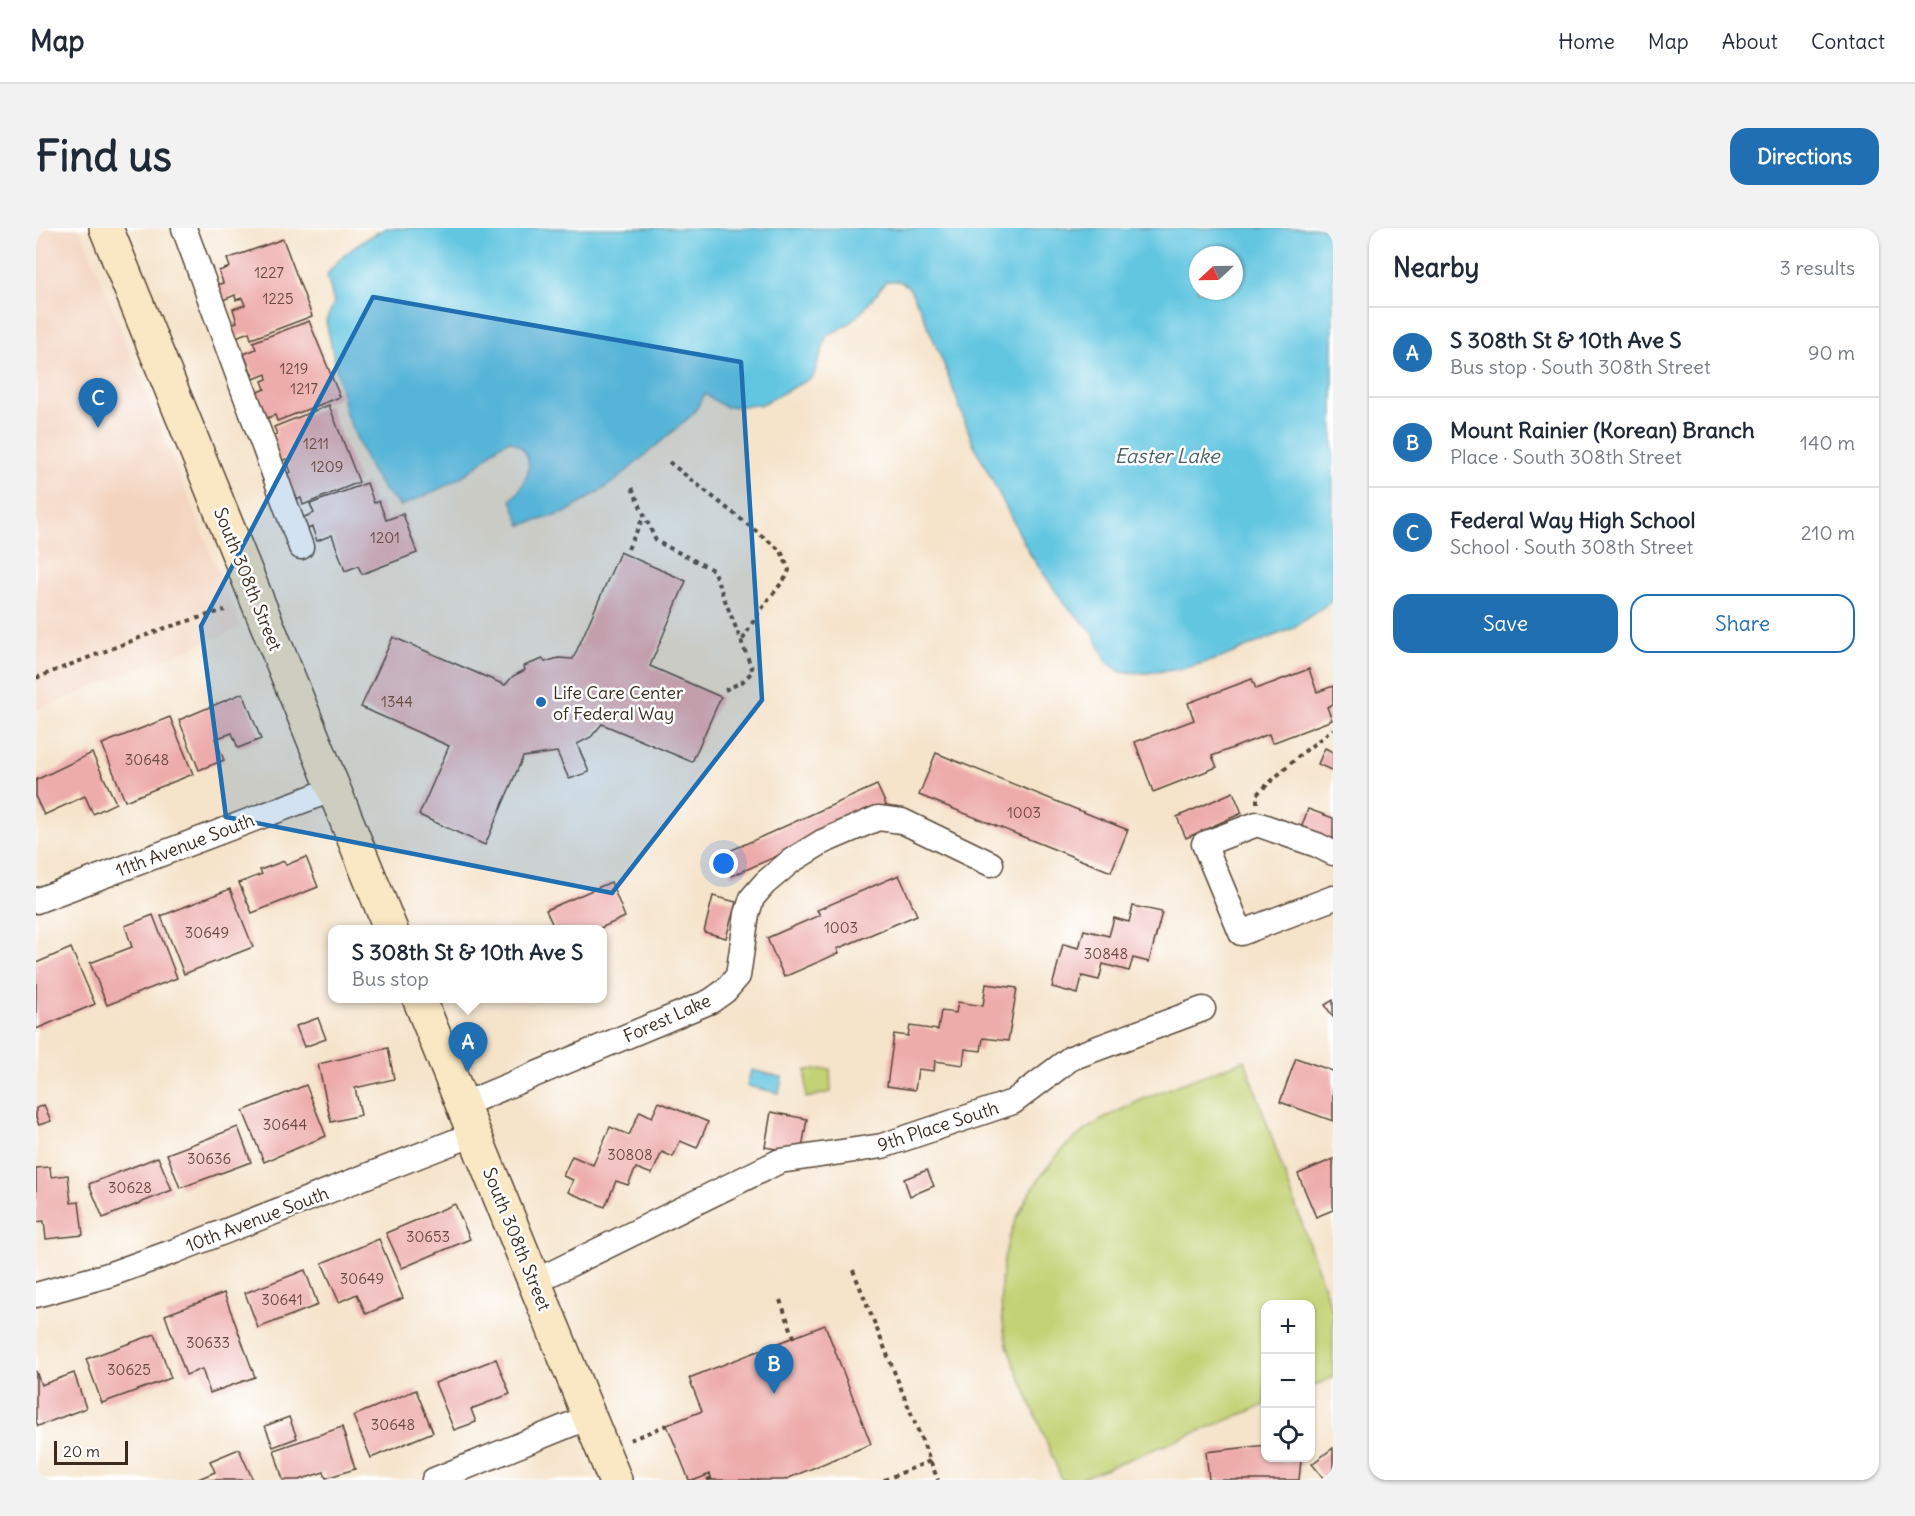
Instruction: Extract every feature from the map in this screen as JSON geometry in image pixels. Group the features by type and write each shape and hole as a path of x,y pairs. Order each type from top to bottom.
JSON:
{"street":[{"name":"South 308th Street","path":"106,228 389,925"},
{"path":"184,228 301,547"},
{"name":"11th Avenue South","path":"36,901 334,789"},
{"name":"Forest Lake","path":"468,1120 711,1001 725,991 738,976 747,914 752,898 765,883 791,861 822,842 878,818 902,821 991,864"},
{"path":"1333,853 1257,824 1204,844 1241,933 1333,898"},
{"name":"South 308th Street","path":"421,1003 615,1480"},
{"name":"9th Place South","path":"534,1282 780,1161 882,1146 1013,1102 1071,1058 1203,1009"},
{"name":"10th Avenue South","path":"36,1295 108,1275 175,1251 468,1120"},
{"path":"434,1480 589,1418"}],"path":[{"path":"669,462 781,551 789,570 741,641"},
{"path":"632,488 656,541 713,570 753,671 742,682 725,690"},
{"path":"628,549 644,515"},
{"path":"36,678 165,628 225,610"},
{"path":"1257,824 1257,794 1333,729"},
{"path":"853,1270 938,1480"},
{"path":"780,1300 794,1337"},
{"path":"629,1441 667,1425"},
{"path":"884,1480 930,1461"}],"highlighted area":[{"path":"373,297 741,362 762,700 612,893 226,817 201,626"}],"shaded area":[{"path":"36,228 80,228 241,628 36,710"}],"green space":[{"path":"1245,1060 1333,1313 1333,1377 1315,1385 1315,1300 1261,1300 1261,1407 1077,1480 1062,1480 1007,1346 1001,1297 1005,1254 1010,1237 1036,1183 1048,1166 1076,1138 1108,1116 1185,1082"},
{"path":"830,1069 831,1092 806,1098 806,1070"}],"water":[{"name":"Easter Lake","path":"386,228 1333,228 1333,600 1293,628 1221,658 1182,669 1147,673 1121,672 1107,662 1092,631 1064,603 1030,554 972,441 920,308 908,286 899,281 886,281 854,320 827,335 813,377 760,405 725,407 705,394 693,414 614,482 565,513 521,525 511,500 518,493 527,476 528,460 519,446 510,440 455,481 401,506 384,490 370,469 346,414 326,321 334,303 327,275 346,254"},
{"path":"751,1070 782,1077 779,1093 747,1086"}],"building":[{"path":"283,239 312,316 251,339 249,332 236,337 231,324 237,322 233,309 245,305 242,298 236,300 235,295 223,300 217,285 223,283 219,271 230,267 227,259"},
{"path":"309,321 340,397 277,421 275,415 262,420 253,394 265,389 262,381 267,379 266,374 254,379 244,354 256,349 253,342"},
{"path":"329,405 359,482 303,505 301,498 288,503 278,477 291,472 286,459 274,464 264,439 277,434 274,427"},
{"path":"367,483 374,503 379,501 386,520 403,514 417,553 362,574 358,566 345,571 332,535 317,541 312,527 306,530 302,518 314,513 310,504"},
{"name":"Life Care Center of Federal Way","path":"620,552 686,581 650,666 721,697 692,762 602,724 591,737 577,744 589,772 569,779 557,752 523,757 485,845 419,815 449,746 361,707 393,637 505,685 513,676 525,670 524,666 543,659 545,662 558,658 573,659"},
{"path":"1309,669 1317,692 1333,686 1333,704 1327,707 1332,720 1272,743 1269,734 1212,756 1217,767 1153,792 1135,742 1194,720 1188,703 1252,679 1256,689"},
{"path":"243,693 261,739 238,748 232,733 215,739 224,760 199,770 179,720"},
{"path":"170,717 193,774 125,801 102,744"},
{"path":"1325,748 1333,752 1333,771 1318,764"},
{"path":"92,753 116,803 93,814 85,796 44,815 36,798 36,780"},
{"path":"936,753 1128,830 1111,872 919,795"},
{"path":"877,785 887,807 732,876 723,854"},
{"path":"1233,792 1242,813 1186,838 1177,817"},
{"path":"1308,809 1333,818 1333,845 1299,834"},
{"path":"306,857 318,887 252,913 239,883 262,874 260,870 284,861 286,865"},
{"path":"899,875 917,915 837,949 839,953 784,977 767,938 820,915 817,910"},
{"path":"611,882 625,917 607,925 553,925 546,910"},
{"path":"230,889 253,947 184,974 161,916"},
{"path":"713,896 736,902 726,938 704,932"},
{"path":"1133,906 1162,912 1149,962 1133,958 1129,971 1103,964 1099,980 1082,976 1078,994 1052,987 1063,944 1079,948 1084,930 1109,936 1114,918 1129,922"},
{"path":"153,915 177,978 107,1005 90,963 132,947 125,926"},
{"path":"71,948 95,1004 36,1029 36,963"},
{"path":"986,984 1017,988 1008,1041 983,1038 981,1051 965,1049 963,1065 935,1061 934,1071 918,1069 915,1090 887,1086 894,1034 908,1036 910,1026 938,1030 941,1011 956,1013 958,1002 983,1006"},
{"path":"1333,1000 1333,1017 1325,1005"},
{"path":"318,1018 326,1039 304,1047 296,1026"},
{"path":"388,1048 394,1079 355,1088 361,1115 331,1122 318,1064"},
{"path":"1296,1058 1333,1071 1333,1121 1280,1102"},
{"path":"306,1085 326,1136 264,1162 243,1111"},
{"path":"659,1102 708,1122 697,1148 680,1141 673,1157 662,1152 652,1174 636,1168 628,1185 616,1181 605,1207 568,1192 573,1180 563,1176 572,1156 593,1165 610,1127 629,1135 640,1111 652,1117"},
{"path":"44,1105 51,1121 39,1125 36,1108"},
{"path":"771,1112 807,1119 801,1154 765,1147"},
{"path":"238,1127 251,1162 180,1188 167,1154"},
{"path":"158,1157 172,1190 103,1218 89,1184"},
{"path":"1333,1159 1333,1210 1316,1217 1298,1174"},
{"path":"50,1167 51,1177 68,1175 71,1203 79,1202 83,1235 46,1239 44,1221 36,1222 36,1168"},
{"path":"927,1170 934,1186 910,1196 904,1179"},
{"path":"455,1204 470,1239 402,1268 386,1233"},
{"path":"379,1239 403,1298 366,1314 357,1294 339,1302 322,1263"},
{"path":"305,1270 318,1305 258,1328 245,1293"},
{"path":"224,1293 255,1377 210,1393 202,1369 186,1375 165,1315"},
{"path":"825,1325 871,1444 784,1480 712,1480 710,1474 689,1480 667,1425 702,1411 689,1378"},
{"path":"155,1334 171,1378 102,1403 86,1359"},
{"path":"496,1359 510,1394 471,1409 476,1422 454,1430 435,1383"},
{"path":"36,1371 41,1385 74,1373 86,1408 38,1426 36,1421"},
{"path":"416,1390 433,1432 371,1458 353,1416"},
{"path":"289,1417 297,1438 273,1447 265,1426"},
{"path":"342,1427 355,1469 326,1478 324,1472 299,1480 283,1480 274,1450"},
{"path":"1261,1446 1261,1462 1301,1462 1299,1480 1209,1480 1206,1452"},
{"path":"1333,1448 1333,1480 1325,1480 1312,1464"},
{"path":"239,1449 253,1480 196,1480 215,1472 210,1461"}],"place":[{"name":"Federal Way High School","path":"98,428"},
{"name":"Life Care Center of Federal Way","path":"541,702"},
{"name":"S 308th St & 10th Ave S","path":"468,1072"},
{"name":"Mount Rainier (Korean) Branch","path":"774,1394"}]}
